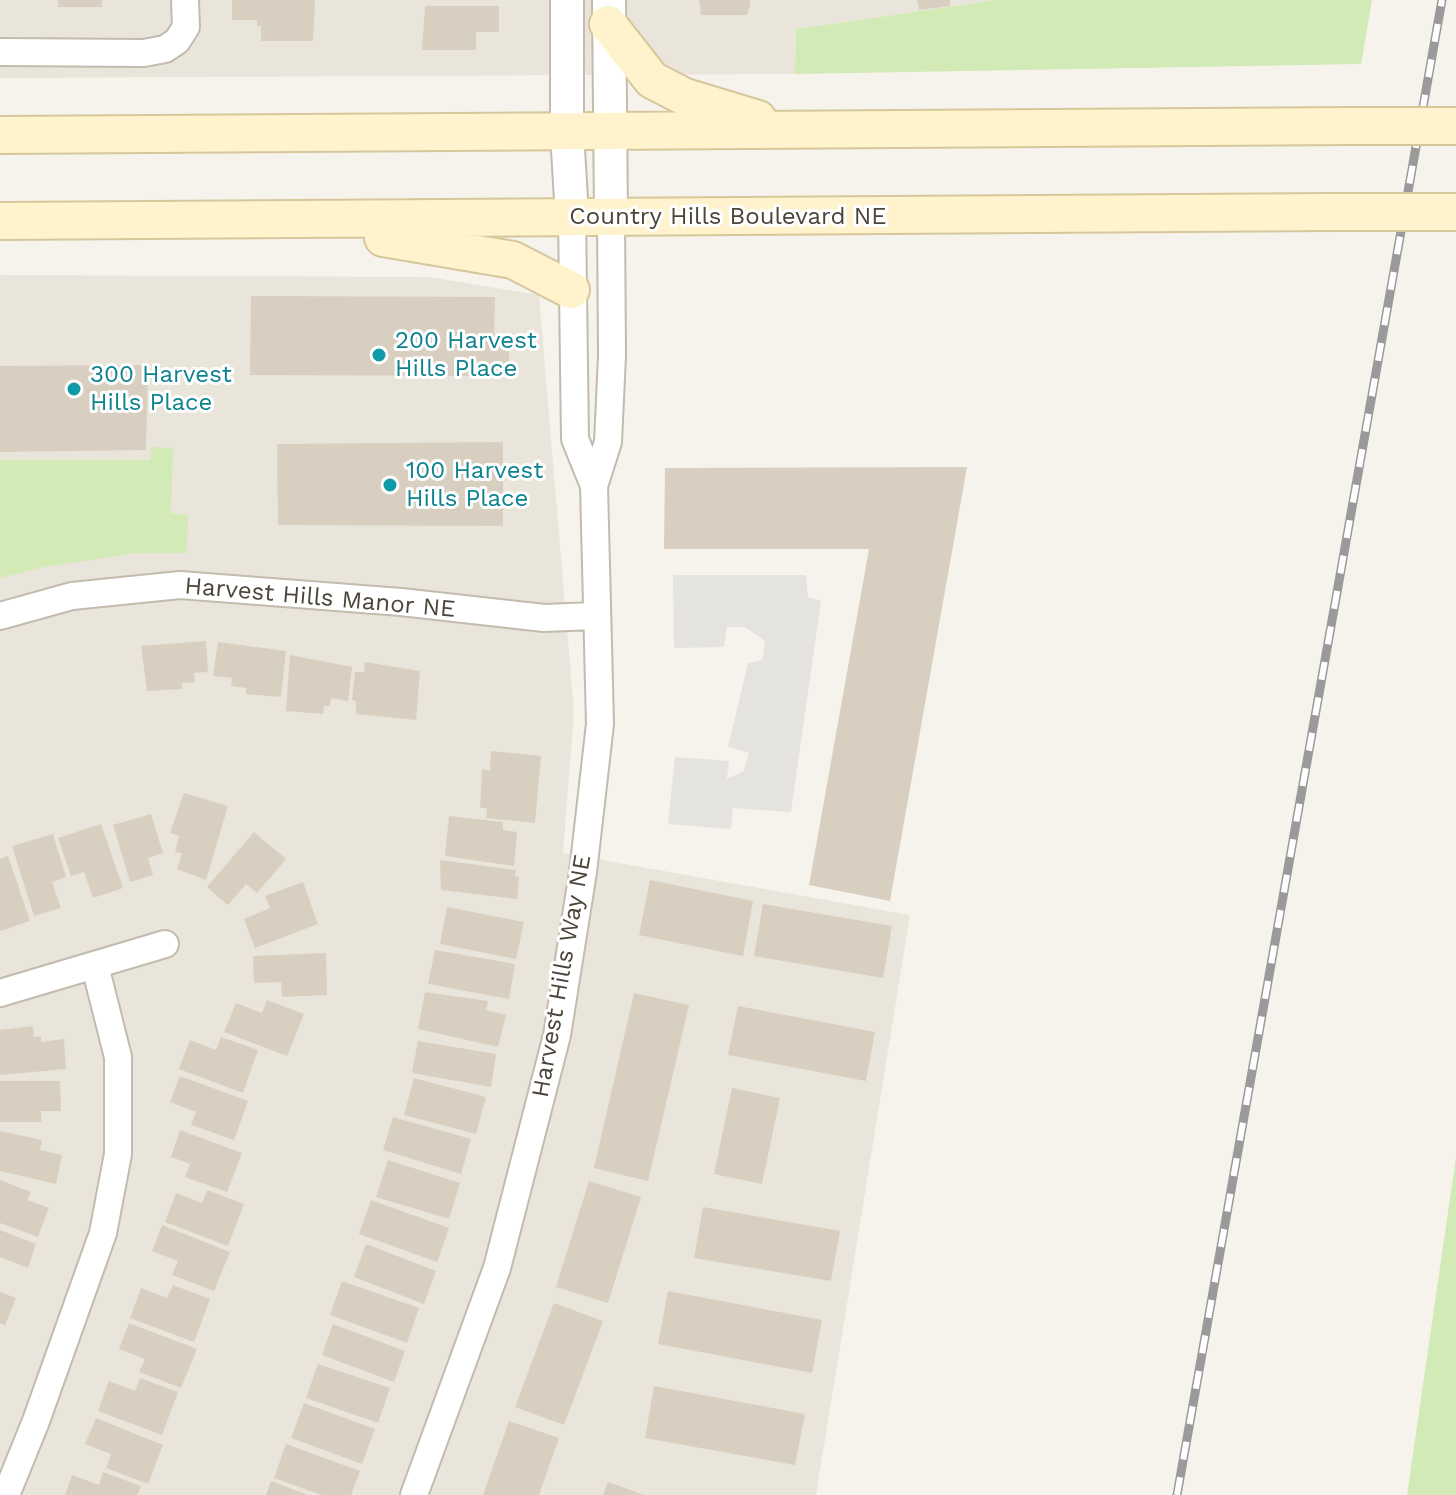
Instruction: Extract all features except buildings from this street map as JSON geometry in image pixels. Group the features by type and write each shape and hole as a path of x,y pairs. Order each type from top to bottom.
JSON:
{"main road":[{"path":"609,12 652,80 685,97 794,130"},
{"path":"0,135 1456,126"},
{"name":"Country Hills Boulevard NE","path":"0,221 1456,212"},
{"path":"258,220 445,246 513,260 571,290"}],"street":[{"path":"0,52 144,53 165,49 177,41 186,27 185,0"},
{"path":"567,0 567,132 572,217"},
{"path":"609,12 611,216"},
{"name":"Harvest Hills Way NE","path":"414,1495 497,1268 557,1035 583,872 600,724 594,486 608,442 612,356 611,216"},
{"name":"Harvest Hills Way NE","path":"572,217 575,439 594,486"},
{"name":"Harvest Hills Manor NE","path":"0,616 72,596 180,585 386,601 544,618 595,616"},
{"path":"0,993 165,944"},
{"path":"6,1495 103,1233 118,1154 118,1057 95,966"}],"shaded area":[{"path":"0,0 997,0 796,29 795,74 0,78"},
{"path":"0,275 429,277 539,295 574,712 563,853 910,915 816,1495 0,1495"},
{"path":"673,575 806,575 808,597 821,601 791,812 733,808 731,829 668,824 675,757 729,761 727,779 744,771 749,753 728,747 748,663 762,660 765,641 745,627 727,627 724,647 674,648"}],"green space":[{"path":"997,0 1372,0 1361,64 795,74 796,29"},
{"path":"151,447 173,448 171,513 188,515 187,553 136,553 44,567 0,578 0,460 151,460"},
{"path":"1456,1157 1456,1495 1407,1495"}],"railway":[{"path":"1177,1495 1442,0"}],"place":[{"name":"200 Harvest Hills Place","path":"379,355"},
{"name":"300 Harvest Hills Place","path":"74,389"},
{"name":"100 Harvest Hills Place","path":"390,485"}]}
